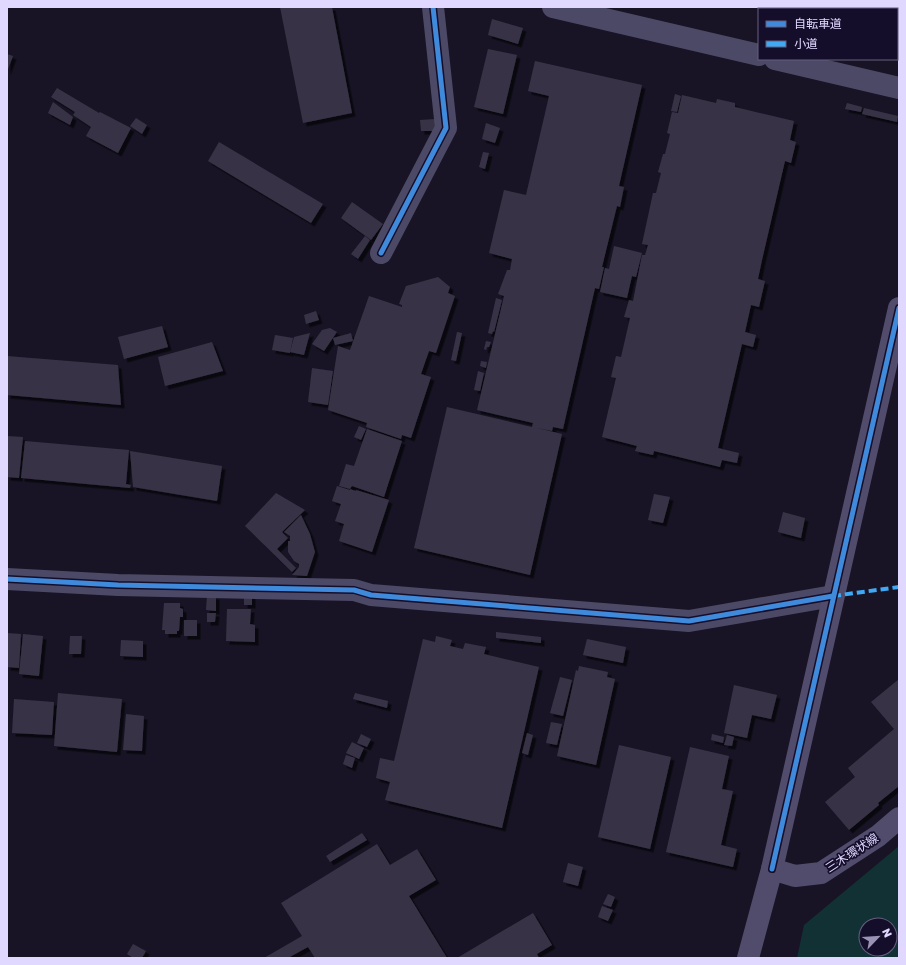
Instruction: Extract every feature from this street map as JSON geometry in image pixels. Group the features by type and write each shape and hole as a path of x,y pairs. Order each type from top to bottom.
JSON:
{"street":[{"path":"381,253 446,128 433,7"},
{"path":"553,7 758,55"},
{"path":"780,60 899,88"},
{"path":"748,958 772,869 899,308"},
{"path":"7,579 118,585 354,590 371,594 689,621 833,596"},
{"name":"三木環状線","path":"772,869 795,876 821,873 878,836 899,818"}],"green space":[{"path":"899,846 899,958 797,958 804,925"}],"building":[{"path":"280,7 332,7 352,113 303,123"},
{"path":"842,7 848,8 806,8"},
{"path":"492,19 523,28 518,44 488,35"},
{"path":"488,49 517,55 503,114 474,107"},
{"path":"7,54 13,56 7,72"},
{"path":"535,61 642,85 619,186 624,187 620,207 617,206 602,267 604,267 599,289 595,288 563,429 553,427 552,431 537,428 562,434 530,575 414,548 447,407 532,427 533,423 477,410 504,296 498,294 507,270 510,270 512,259 489,253 504,190 526,195 549,96 528,91"},
{"path":"57,88 99,113 100,112 131,128 118,153 86,136 91,127 73,115 75,112 51,97"},
{"path":"675,94 681,96 677,112 671,111"},
{"path":"682,95 716,103 717,99 735,103 735,107 794,121 790,140 796,142 791,163 785,161 758,279 765,281 759,307 751,305 745,332 756,335 753,347 742,344 718,448 739,453 737,463 722,460 720,467 654,451 653,455 635,451 637,446 602,437 616,378 611,377 616,356 621,357 630,318 624,317 629,300 633,301 642,255 645,255 648,245 642,244 653,193 656,193 661,173 658,172 663,154 665,154 670,134 667,133 672,112 678,113"},
{"path":"53,102 73,117 70,125 48,113"},
{"path":"847,103 862,107 861,112 845,109"},
{"path":"864,108 898,116 897,122 862,114"},
{"path":"136,118 147,125 142,134 130,126"},
{"path":"435,119 437,131 421,131 420,120"},
{"path":"486,123 500,128 495,143 482,139"},
{"path":"219,142 323,204 311,223 208,161"},
{"path":"483,152 489,153 485,169 479,167"},
{"path":"352,202 383,224 371,240 341,218"},
{"path":"365,236 370,240 358,259 351,254"},
{"path":"614,246 642,253 636,277 632,276 627,298 600,292 605,268 609,269"},
{"path":"438,277 450,287 448,293 455,296 436,353 429,351 421,374 431,377 411,438 402,435 401,439 366,427 367,423 328,410 338,346 350,350 369,296 402,307 402,305 399,304 406,286"},
{"path":"496,298 502,300 494,332 493,331 492,334 488,333"},
{"path":"316,311 319,320 306,324 304,315"},
{"path":"162,326 168,347 124,359 118,337"},
{"path":"330,328 337,332 324,351 312,344 322,330"},
{"path":"457,332 462,333 456,361 451,360"},
{"path":"310,333 304,355 290,352 294,337"},
{"path":"351,333 353,341 335,345 333,338"},
{"path":"275,335 293,338 290,353 272,350"},
{"path":"486,341 491,342 486,350 484,349"},
{"path":"212,342 223,371 165,386 158,357"},
{"path":"7,356 118,365 121,405 7,395"},
{"path":"481,361 487,362 486,368 480,366"},
{"path":"312,368 333,371 328,405 308,402"},
{"path":"478,371 484,373 480,391 474,390"},
{"path":"359,426 366,429 361,440 354,437"},
{"path":"367,429 402,441 384,497 352,486 350,489 339,486 346,464 354,466"},
{"path":"7,436 23,437 19,478 7,477"},
{"path":"25,441 129,450 126,484 131,485 130,488 21,478"},
{"path":"130,451 222,466 217,501 133,487"},
{"path":"337,486 389,500 372,552 339,541 344,524 335,521 341,504 332,501"},
{"path":"276,493 305,510 282,532 288,538 277,549 296,568 292,572 245,526"},
{"path":"654,494 670,497 663,523 648,520"},
{"path":"783,512 805,518 801,538 778,532"},
{"path":"301,515 310,534 315,552 307,576 292,575 299,567 299,564 294,561 288,552 288,541 290,541 290,536 284,532"},
{"path":"244,594 252,594 252,605 244,605"},
{"path":"207,595 216,596 216,611 206,610"},
{"path":"164,603 180,603 180,608 183,609 183,617 180,617 179,631 177,631 177,634 165,634 165,630 162,630"},
{"path":"227,609 251,609 250,624 255,625 255,642 226,641"},
{"path":"207,613 216,613 215,622 207,622"},
{"path":"184,620 197,620 197,636 184,636"},
{"path":"496,632 541,637 541,643 496,638"},
{"path":"7,633 21,634 19,668 7,667"},
{"path":"23,634 43,636 39,676 19,674"},
{"path":"70,636 82,636 81,654 69,654"},
{"path":"436,636 452,640 450,646 463,649 465,643 486,647 484,654 539,667 502,828 385,800 390,782 376,778 380,758 394,761 423,639 435,642"},
{"path":"587,639 626,647 623,663 583,655"},
{"path":"121,640 143,641 143,657 120,656"},
{"path":"579,666 608,672 607,677 615,679 596,765 557,756 576,670 578,671"},
{"path":"560,677 572,680 563,716 550,713"},
{"path":"899,679 899,786 849,830 825,802 855,777 848,768 894,729 871,702"},
{"path":"734,685 777,695 771,719 752,715 747,738 724,733"},
{"path":"58,693 122,699 117,752 54,746"},
{"path":"355,693 388,701 387,708 353,699"},
{"path":"14,699 54,702 52,735 12,733"},
{"path":"126,714 144,716 142,751 123,750"},
{"path":"551,722 562,724 557,745 546,743"},
{"path":"527,733 533,735 528,755 522,753"},
{"path":"361,734 371,739 367,747 357,743"},
{"path":"712,734 724,737 723,743 711,740"},
{"path":"727,735 734,737 732,746 724,745"},
{"path":"352,742 364,748 359,759 346,753"},
{"path":"619,745 671,757 650,849 598,837"},
{"path":"690,747 729,756 722,789 733,791 721,845 737,849 733,867 666,852"},
{"path":"346,755 355,758 352,768 343,764"},
{"path":"362,833 367,840 330,862 326,856"},
{"path":"377,844 390,865 417,849 436,880 409,896 447,958 315,958 308,947 288,958 264,958 302,936 281,903"},
{"path":"568,863 583,867 578,886 563,882"},
{"path":"608,894 615,897 611,907 603,904"},
{"path":"602,906 613,910 608,921 598,917"},
{"path":"533,913 552,945 537,954 539,958 457,958"},
{"path":"133,944 146,951 142,958 133,958 127,954"}],"marked path":[{"path":"833,596 899,587"}],"cycle path":[{"path":"381,253 446,128 433,7"},
{"path":"772,869 899,308"},
{"path":"7,579 118,585 354,590 371,595 689,621 833,596"}]}
